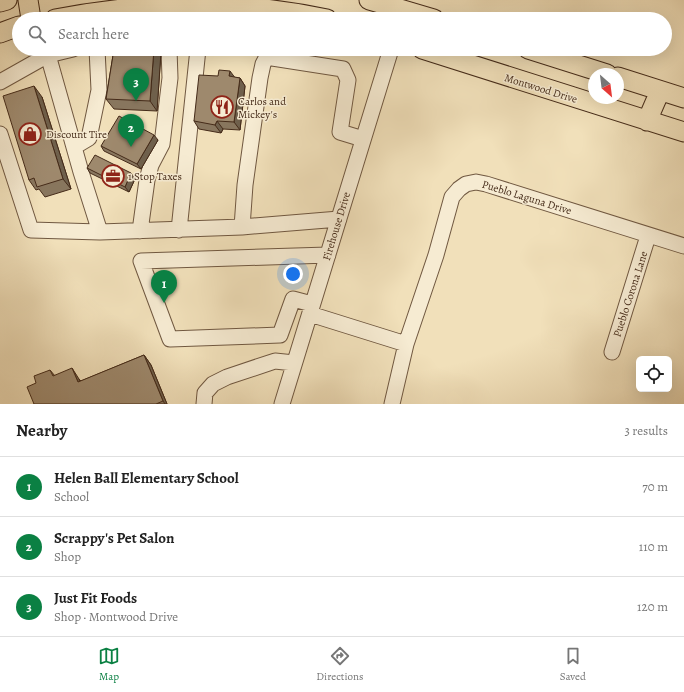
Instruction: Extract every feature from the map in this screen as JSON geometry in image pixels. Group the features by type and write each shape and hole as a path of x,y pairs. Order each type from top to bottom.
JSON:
{"main road":[{"path":"0,2 7,0"},
{"path":"28,0 30,12"},
{"path":"369,0 403,9"},
{"path":"94,12 200,12 238,5 271,12"},
{"path":"0,33 12,29"},
{"name":"Montwood Drive","path":"444,56 684,132"},
{"path":"550,56 588,68"},
{"path":"624,80 684,98"},
{"path":"647,121 660,91"}],"street":[{"path":"0,82 40,56"},
{"path":"47,56 100,232"},
{"path":"74,147 89,138 99,90 97,56"},
{"path":"140,231 147,180 151,166 162,144 170,78 169,56"},
{"path":"179,230 197,56"},
{"path":"242,227 246,178 260,78 268,56"},
{"path":"283,56 343,69 348,80 340,132 363,139"},
{"name":"Firehouse Drive","path":"282,404 389,56"},
{"path":"0,134 30,230 100,232 179,230 242,227 338,219"},
{"name":"Pueblo Laguna Drive","path":"392,404 406,344 436,255 452,197 458,189 466,184 476,182 486,184 648,236 684,246"},
{"name":"Pueblo Corona Lane","path":"612,352 648,236"},
{"path":"328,255 141,261 170,339 280,335 293,299 311,309 406,344"},
{"path":"204,404 205,393 213,384 227,377 275,361 294,364"}],"building":[{"path":"113,56 153,56 150,101 106,99"},
{"name":"Carlos and Mickey's","path":"219,70 230,71 229,76 240,78 234,122 217,121 215,125 194,121 199,75 218,76"},
{"path":"34,86 63,179 37,187 34,178 29,180 3,96"},
{"path":"119,116 154,135 137,164 101,146"},
{"name":"1 Stop Taxes","path":"95,155 131,173 125,187 87,168"},
{"path":"144,355 163,401 156,404 34,404 27,387 36,383 34,376 50,370 53,376 72,368 78,382"}],"place":[{"name":"Just Fit Foods","path":"136,101"},
{"name":"Carlos and Mickey's","path":"222,107"},
{"name":"Discount Tire","path":"30,134"},
{"name":"Scrappy's Pet Salon","path":"131,147"},
{"name":"1 Stop Taxes","path":"113,176"},
{"name":"Helen Ball Elementary School","path":"164,303"}]}
